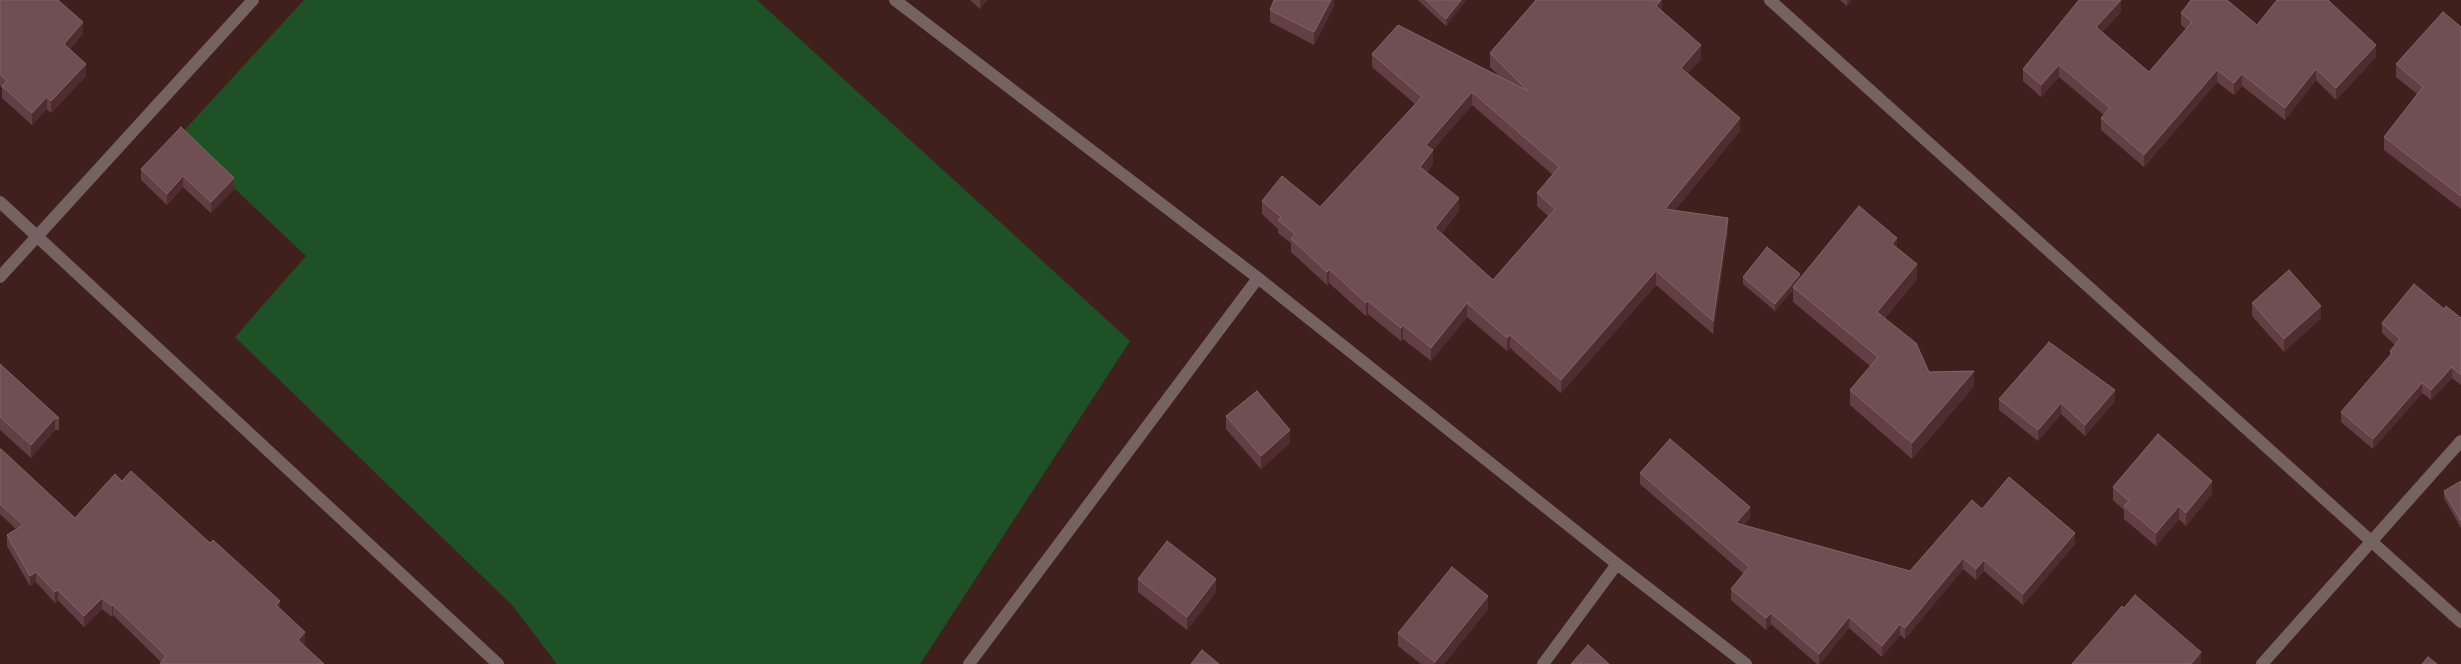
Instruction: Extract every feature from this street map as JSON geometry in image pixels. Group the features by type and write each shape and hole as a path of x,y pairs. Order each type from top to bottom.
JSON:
{"street":[{"path":"0,277 254,0"},
{"path":"895,0 1258,278 1617,564 1746,664"},
{"path":"1770,0 2461,622"},
{"path":"0,202 498,664"},
{"path":"969,664 1258,278"},
{"path":"2262,664 2461,441"},
{"path":"1543,664 1617,564"}],"green space":[{"path":"304,0 757,0 1130,341 920,664 557,664 512,605 235,337 306,256 179,136"}],"building":[{"path":"0,0 58,0 83,22 64,44 86,64 51,101 47,97 32,113 2,86 7,81 0,74"},
{"path":"1274,0 1331,0 1314,32 1270,10"},
{"path":"1426,0 1461,0 1446,19"},
{"path":"1536,0 1661,0 1656,6 1701,45 1681,68 1740,118 1665,209 1728,218 1713,321 1656,271 1561,380 1510,335 1507,338 1467,303 1431,348 1403,325 1401,328 1368,301 1366,303 1329,269 1327,272 1291,239 1295,234 1278,220 1281,217 1262,201 1282,176 1320,207 1422,97 1372,54 1398,25 1528,91 1490,53","holes":["1472,92 1559,167 1537,193 1555,209 1493,280 1435,228 1459,198 1420,167 1433,150 1426,145"]},
{"path":"2079,0 2121,0 2096,27 2149,72 2192,22 2181,13 2191,0 2227,0 2257,25 2277,0 2328,0 2376,45 2336,88 2316,69 2285,108 2242,74 2234,83 2217,70 2144,155 2101,118 2110,108 2059,65 2041,85 2023,69"},
{"path":"2443,12 2461,27 2461,196 2384,137 2423,87 2396,64"},
{"path":"181,127 234,178 211,202 183,176 167,194 141,169"},
{"path":"1859,206 1897,238 1892,244 1917,264 1877,312 1916,343 1929,372 1974,371 1912,443 1850,390 1878,357 1793,287"},
{"path":"1767,247 1800,274 1775,304 1743,277"},
{"path":"2289,270 2321,306 2284,339 2252,303"},
{"path":"2414,284 2444,309 2446,306 2461,318 2461,375 2452,367 2431,390 2422,383 2373,439 2341,412 2392,353 2390,351 2400,339 2382,323"},
{"path":"2049,342 2115,390 2085,425 2061,403 2038,430 1999,399"},
{"path":"0,364 59,418 55,418 31,445 0,417"},
{"path":"1257,391 1290,430 1261,456 1226,416"},
{"path":"2158,434 2212,481 2186,513 2179,506 2156,533 2124,506 2129,501 2113,487"},
{"path":"1670,439 1750,507 1736,523 1910,571 1972,500 1982,509 2009,477 2075,533 2023,594 1984,560 1976,569 1963,558 1905,628 1900,624 1882,646 1849,617 1819,654 1771,613 1766,618 1731,589 1749,567 1640,473"},
{"path":"1,449 75,518 115,474 122,481 131,471 210,543 213,540 280,601 276,605 305,632 298,640 324,664 160,664 166,656 113,605 102,598 84,616 58,590 55,592 36,572 30,576 7,535 23,525 0,504"},
{"path":"2461,481 2461,521 2444,491"},
{"path":"1167,541 1216,579 1187,617 1138,579"},
{"path":"1452,567 1488,596 1435,662 1398,633"},
{"path":"2135,595 2201,652 2191,664 2072,664 2122,606 2124,608"},
{"path":"1588,645 1609,664 1571,664"},
{"path":"1202,650 1219,664 1191,664"},
{"path":"2428,657 2437,664 2422,664"}]}
